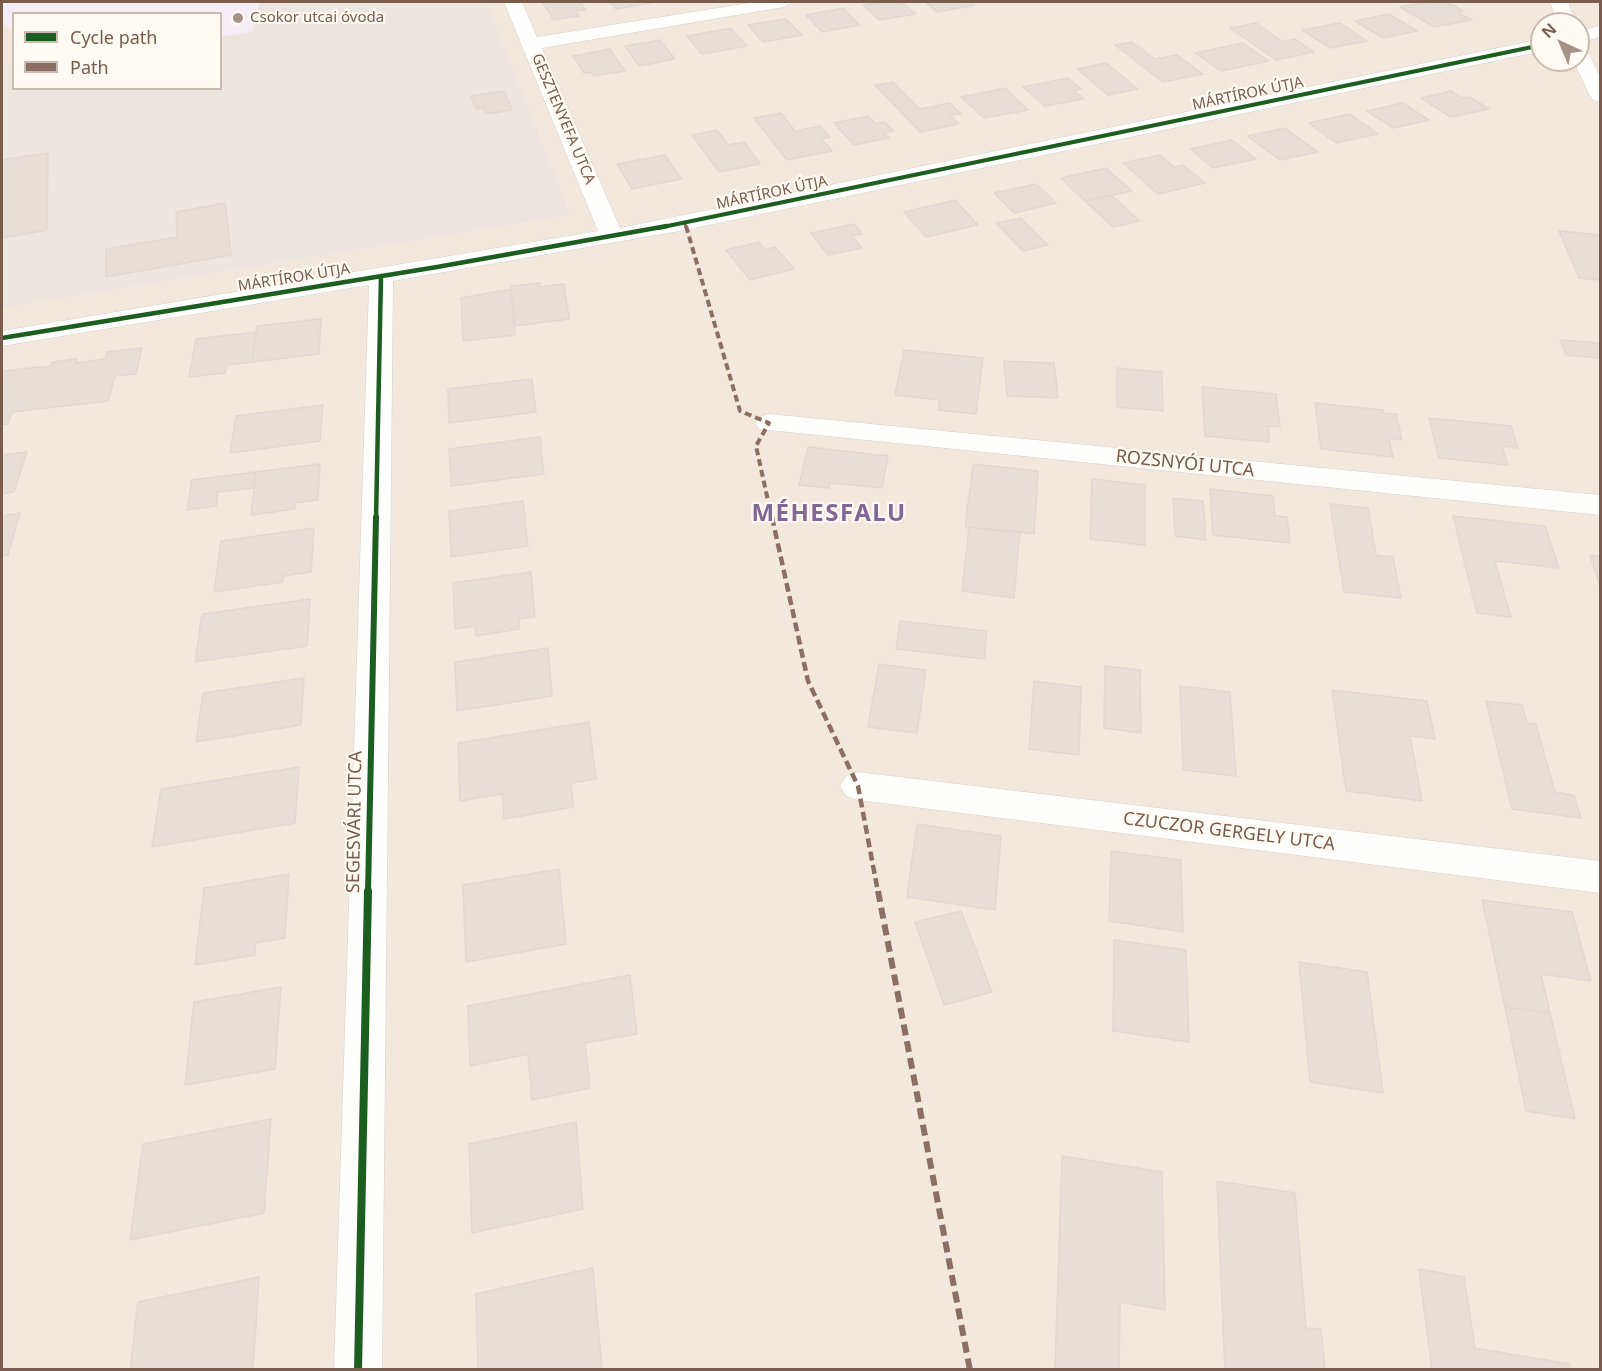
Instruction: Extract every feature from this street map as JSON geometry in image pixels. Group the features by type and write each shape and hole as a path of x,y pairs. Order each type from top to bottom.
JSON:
{"street":[{"name":"GESZTENYEFA UTCA","path":"513,2 612,237"},
{"path":"532,45 784,2"},
{"name":"MÁRTÍROK ÚTJA","path":"2,338 612,237 1530,47"},
{"path":"1589,72 1600,96"},
{"name":"SEGESVÁRI UTCA","path":"358,1370 381,276"},
{"name":"ROZSNYÓI UTCA","path":"769,423 1600,505"},
{"name":"CZUCZOR GERGELY UTCA","path":"858,786 1600,877"}],"shaded area":[{"name":"Csokor utcai óvoda","path":"2,2 259,2 252,32 222,36 222,12 12,12 12,30 2,22"},
{"path":"259,2 487,2 571,215 2,308 2,64 12,62 12,90 222,90 222,36 252,32"},
{"path":"487,2 1600,2 1600,1369 2,1369 2,308 571,215"},
{"path":"2,22 12,30 12,62 2,64"}],"building":[{"path":"542,2 580,2 586,10 576,11 579,16 554,20"},
{"path":"610,2 649,2 651,3 616,9"},
{"path":"901,2 916,14 879,20 863,5"},
{"path":"925,2 971,2 975,5 937,12"},
{"path":"1429,2 1447,2 1463,11 1457,12 1472,20 1434,27 1400,7"},
{"path":"843,8 860,25 822,32 806,15"},
{"path":"1389,14 1417,31 1383,38 1355,21"},
{"path":"786,19 802,35 763,42 748,25"},
{"path":"1256,23 1283,42 1295,39 1314,52 1276,60 1230,28"},
{"path":"1340,23 1367,41 1330,48 1302,30"},
{"path":"731,28 747,46 702,54 687,36"},
{"path":"660,40 675,59 639,66 625,46"},
{"path":"1132,42 1155,59 1177,55 1203,74 1163,82 1115,45"},
{"path":"1243,43 1269,61 1221,71 1195,53"},
{"path":"610,49 625,71 594,76 591,72 584,73 573,56"},
{"path":"1106,63 1138,89 1108,95 1077,69"},
{"path":"1068,78 1081,89 1074,91 1084,99 1045,106 1023,87"},
{"path":"893,82 920,109 950,103 961,114 950,115 959,124 920,132 875,85"},
{"path":"1005,88 1028,110 984,118 961,97"},
{"path":"504,91 512,110 486,114 484,108 476,109 471,96"},
{"path":"1451,91 1462,98 1470,97 1489,109 1451,117 1421,98"},
{"path":"1403,103 1429,120 1393,128 1367,111"},
{"path":"781,113 795,131 820,126 830,137 822,139 832,151 787,160 754,118"},
{"path":"1350,114 1378,134 1336,143 1309,123"},
{"path":"868,116 875,123 885,122 893,131 884,133 889,138 854,145 834,123"},
{"path":"1285,128 1318,152 1280,160 1247,136"},
{"path":"717,130 728,145 744,142 760,164 719,172 692,135"},
{"path":"1232,140 1256,159 1213,168 1191,149"},
{"path":"48,153 47,230 2,238 2,160"},
{"path":"665,155 681,179 632,189 617,164"},
{"path":"1160,155 1174,167 1183,165 1205,183 1158,194 1123,163"},
{"path":"1106,168 1132,191 1085,201 1061,178"},
{"path":"1036,184 1056,203 1014,213 994,193"},
{"path":"1111,195 1140,221 1113,227 1085,201"},
{"path":"955,200 978,225 926,237 904,212"},
{"path":"225,203 231,255 106,277 106,249 177,237 176,212"},
{"path":"1021,218 1048,245 1023,251 996,223"},
{"path":"854,224 862,234 852,236 862,248 828,255 811,233"},
{"path":"1559,231 1600,235 1600,280 1579,278"},
{"path":"759,242 765,250 775,247 794,269 750,280 726,250"},
{"path":"540,283 540,287 564,284 569,319 515,326 511,286"},
{"path":"511,289 515,335 463,341 461,298"},
{"path":"321,319 319,354 252,362 257,326"},
{"path":"256,332 252,362 227,365 225,373 189,377 196,339"},
{"path":"1560,340 1600,343 1600,358 1566,355"},
{"path":"142,348 136,374 115,376 108,401 12,412 8,424 2,425 2,371 51,366 52,362 77,359 77,363 105,359 107,352"},
{"path":"904,350 983,358 976,414 938,410 940,400 895,395"},
{"path":"1004,361 1054,363 1058,398 1007,396"},
{"path":"1117,368 1162,372 1163,411 1117,407"},
{"path":"532,379 536,412 449,423 448,389"},
{"path":"1202,387 1276,394 1280,427 1268,426 1270,442 1205,436"},
{"path":"1315,403 1383,410 1384,413 1396,414 1402,440 1389,438 1393,457 1321,449"},
{"path":"323,405 320,441 230,453 236,416"},
{"path":"1429,418 1511,426 1518,448 1502,446 1508,465 1439,458"},
{"path":"540,437 544,474 451,486 449,449"},
{"path":"808,447 888,456 882,488 830,483 829,488 799,485"},
{"path":"27,452 14,492 2,494 2,455"},
{"path":"320,464 318,500 295,503 295,509 251,515 256,472"},
{"path":"973,464 1038,471 1034,534 965,527"},
{"path":"256,472 254,488 218,492 216,506 187,510 192,480"},
{"path":"1092,479 1145,485 1145,545 1090,539"},
{"path":"1210,489 1273,496 1275,516 1287,517 1290,543 1213,535"},
{"path":"1173,498 1203,501 1206,540 1175,536"},
{"path":"523,501 528,546 451,557 449,511"},
{"path":"1330,504 1368,508 1376,555 1393,557 1401,598 1344,592"},
{"path":"20,513 8,555 2,556 2,516"},
{"path":"1453,516 1545,526 1559,568 1495,561 1511,617 1477,613"},
{"path":"969,527 1020,532 1014,598 962,591"},
{"path":"314,528 311,572 283,576 283,582 214,592 221,541"},
{"path":"1590,555 1600,556 1600,587"},
{"path":"531,572 535,617 519,619 519,629 476,636 475,626 455,629 453,583"},
{"path":"310,599 307,646 195,662 202,614"},
{"path":"900,621 987,631 984,659 896,649"},
{"path":"548,648 552,696 457,711 455,662"},
{"path":"879,664 926,670 917,733 868,727"},
{"path":"1105,666 1140,670 1141,733 1104,728"},
{"path":"304,678 301,725 196,742 203,693"},
{"path":"1034,681 1081,687 1079,755 1029,749"},
{"path":"1180,686 1230,692 1236,776 1183,770"},
{"path":"1332,690 1427,701 1435,739 1410,736 1422,801 1346,791"},
{"path":"1486,701 1522,705 1527,723 1536,724 1555,792 1574,795 1581,818 1512,809"},
{"path":"589,722 596,779 571,783 573,807 504,819 502,794 460,801 458,743"},
{"path":"299,767 295,823 152,847 161,789"},
{"path":"917,824 1001,836 995,910 907,897"},
{"path":"1111,851 1181,860 1183,932 1109,921"},
{"path":"559,869 566,944 466,962 463,885"},
{"path":"289,874 285,938 255,943 255,955 195,965 204,888"},
{"path":"1482,900 1572,912 1591,981 1541,974 1550,1013 1505,1007"},
{"path":"961,911 992,992 944,1005 915,922"},
{"path":"1114,940 1186,950 1189,1042 1113,1031"},
{"path":"1299,962 1367,972 1383,1093 1310,1082"},
{"path":"630,975 637,1034 585,1043 590,1088 532,1100 528,1054 470,1066 468,1006"},
{"path":"281,987 275,1069 185,1085 194,1002"},
{"path":"1505,1007 1550,1013 1575,1119 1526,1111"},
{"path":"271,1119 264,1213 130,1240 143,1144"},
{"path":"576,1122 583,1209 472,1233 469,1144"},
{"path":"1062,1156 1162,1172 1165,1310 1120,1302 1119,1370 1055,1370"},
{"path":"1217,1181 1295,1193 1306,1328 1321,1329 1325,1370 1225,1370"},
{"path":"593,1268 602,1370 478,1370 476,1294"},
{"path":"1419,1269 1464,1277 1475,1348 1570,1364 1571,1370 1432,1370"},
{"path":"259,1277 253,1370 130,1370 138,1302"}],"marked path":[{"path":"685,223 740,411 769,423 756,446 808,681 858,786 970,1370"}],"cycle path":[{"path":"2,338 437,267 685,223 1530,47"},
{"path":"358,1370 381,276"}],"place":[{"name":"Csokor utcai óvoda","path":"238,18"}],"district":[{"name":"MÉHESFALU","path":"829,514"}]}
